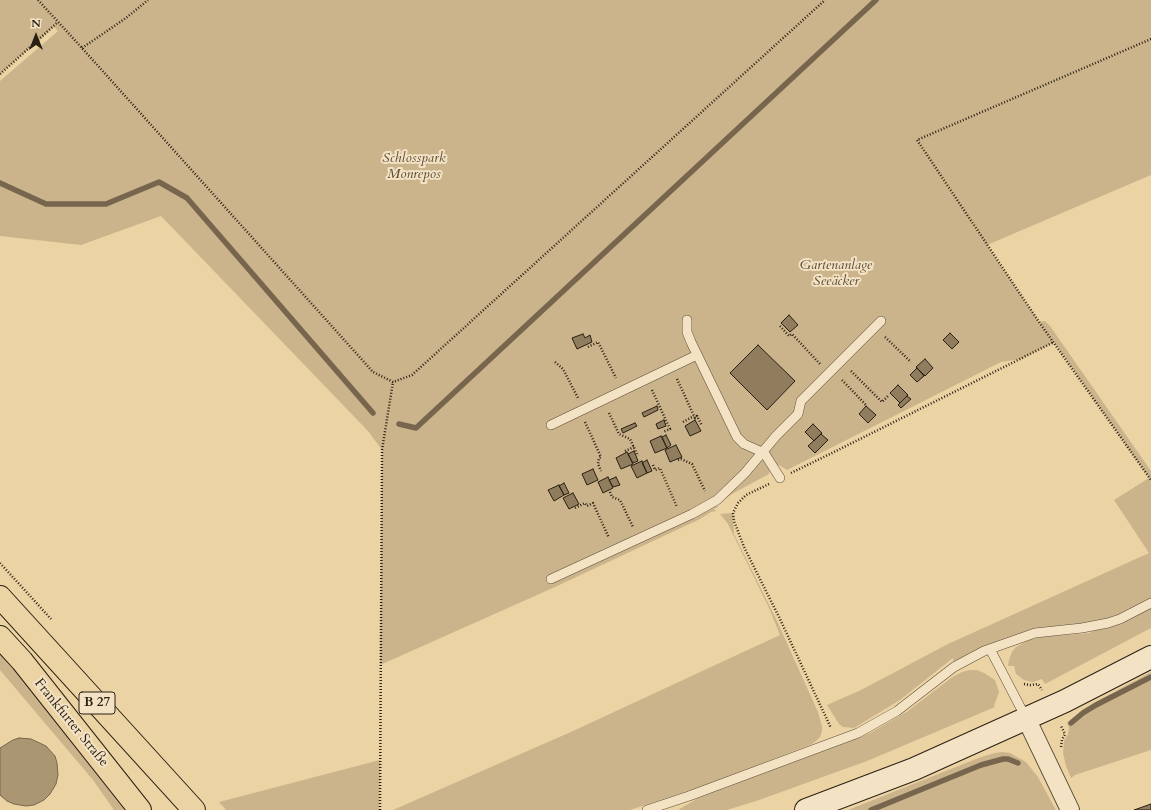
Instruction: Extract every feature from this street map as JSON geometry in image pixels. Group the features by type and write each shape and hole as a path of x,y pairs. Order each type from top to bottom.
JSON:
{"main road":[{"name":"Frankfurter Straße","path":"0,597 194,810"},
{"name":"Frankfurter Straße","path":"0,637 27,667 140,810"},
{"path":"806,810 914,769 1065,701 1151,657"}],"street":[{"path":"1026,718 1070,810"}],"lane":[{"path":"688,320 687,332 737,437 744,444 763,452 780,478"},
{"path":"551,578 711,504 730,489 798,414 801,401 878,324"},
{"path":"552,425 697,355"},
{"path":"647,810 858,734 886,719 954,667 990,649 1035,632 1082,628 1108,623 1120,619 1151,603"},
{"path":"990,649 1026,718"}],"path":[{"path":"38,0 373,372 392,382 412,375 825,0"},
{"path":"82,48 126,18 148,0"},
{"path":"0,74 58,22"},
{"path":"1151,39 916,140 1054,342 1151,480"},
{"path":"878,324 911,362"},
{"path":"780,326 789,336 792,334 866,405"},
{"path":"588,347 598,342 623,391"},
{"path":"836,741 824,710 744,547 734,521 733,513 738,502 746,496 780,478 1054,342"},
{"path":"840,361 882,402 888,394"},
{"path":"555,362 563,369 601,456 598,464 600,471"},
{"path":"672,367 694,416"},
{"path":"647,379 670,429 664,432"},
{"path":"380,810 382,450 392,382"},
{"path":"603,400 619,434 630,439 638,456"},
{"path":"683,422 697,416 702,426"},
{"path":"624,451 634,447"},
{"path":"678,460 681,459 692,464 711,504"},
{"path":"653,465 655,470 660,468 682,518"},
{"path":"610,492 612,497 620,500 638,538"},
{"path":"575,508 585,503 587,506 593,503 614,549"}],"green space":[{"path":"0,0 1151,0 1151,175 987,245 1039,322 1045,321 1050,326 1151,471 1151,628 1045,684 1042,679 1033,682 1024,680 1016,674 1014,666 1008,666 1012,652 1016,647 1027,641 1040,637 1089,633 1106,624 1047,631 954,667 953,658 900,700 854,728 843,727 839,724 827,705 861,690 948,644 1149,553 1114,500 1149,478 1054,342 1021,359 1001,362 787,470 779,465 770,470 769,474 732,494 717,505 718,507 714,509 716,511 711,512 700,519 555,587 380,665 382,450 368,431 161,216 81,245 0,236 0,81 58,31 54,27 0,74"},
{"path":"733,513 734,534 777,621 818,712 822,731 820,737 816,741 812,744 706,785 630,810 393,810 573,731 780,635 769,608 728,524 720,514"},
{"path":"0,637 140,810 114,810 93,780 0,670"},
{"path":"977,670 995,680 999,692 994,706 995,707 867,761 759,800 727,810 678,810 698,798 870,733 908,711 951,678 962,672"},
{"path":"1151,672 1151,750 1075,775 1071,778 1063,753 1064,741 1068,734 1069,728 1067,723 1083,709"},
{"path":"1002,752 1010,753 1026,762 1038,777 1056,810 848,810 981,757"},
{"path":"380,760 379,810 226,810 219,802"}],"shaded area":[{"path":"19,738 31,739 46,746 55,756 57,763 58,775 56,784 44,800 34,805 26,806 14,804 7,801 0,795 0,748"}],"building":[{"path":"789,315 798,325 790,332 781,323"},
{"path":"950,333 959,342 952,349 943,340"},
{"path":"583,334 585,338 590,335 592,342 577,349 572,338"},
{"path":"758,345 795,381 767,410 730,373"},
{"path":"925,359 933,368 925,376 916,367"},
{"path":"917,368 924,376 917,382 910,375"},
{"path":"898,385 908,395 900,403 890,393"},
{"path":"907,396 911,399 901,408 898,405"},
{"path":"657,406 658,410 644,417 642,413"},
{"path":"866,406 876,415 868,423 859,414"},
{"path":"664,420 666,426 658,429 656,424"},
{"path":"695,420 701,431 690,436 685,426"},
{"path":"635,423 637,426 623,433 621,429"},
{"path":"813,424 822,433 814,441 805,432"},
{"path":"821,434 828,440 815,453 808,446"},
{"path":"666,435 671,445 667,448 662,437"},
{"path":"661,436 667,448 655,453 650,441"},
{"path":"676,445 682,457 670,462 665,450"},
{"path":"634,451 638,461 633,463 628,454"},
{"path":"627,452 633,464 621,469 616,458"},
{"path":"647,460 652,471 647,473 642,463"},
{"path":"642,461 647,473 637,478 631,466"},
{"path":"593,469 598,480 587,485 582,474"},
{"path":"608,477 613,488 603,493 598,482"},
{"path":"616,477 620,485 613,487 609,480"},
{"path":"564,483 569,493 564,495 559,486"},
{"path":"559,485 564,495 554,501 548,490"},
{"path":"573,493 579,504 569,509 563,498"},
{"path":"1151,804 1151,810 1134,810"}],"waterway":[{"path":"399,424 416,428 876,0"},
{"path":"0,183 46,204 106,204 159,182 187,198 373,413"},
{"path":"1071,723 1096,705 1151,677"},
{"path":"871,810 981,765 1003,759 1008,759 1018,763"}],"park label":[{"name":"Schlosspark Monrepos","path":"414,168"},
{"name":"Gartenanlage Seeäcker","path":"836,274"}]}
